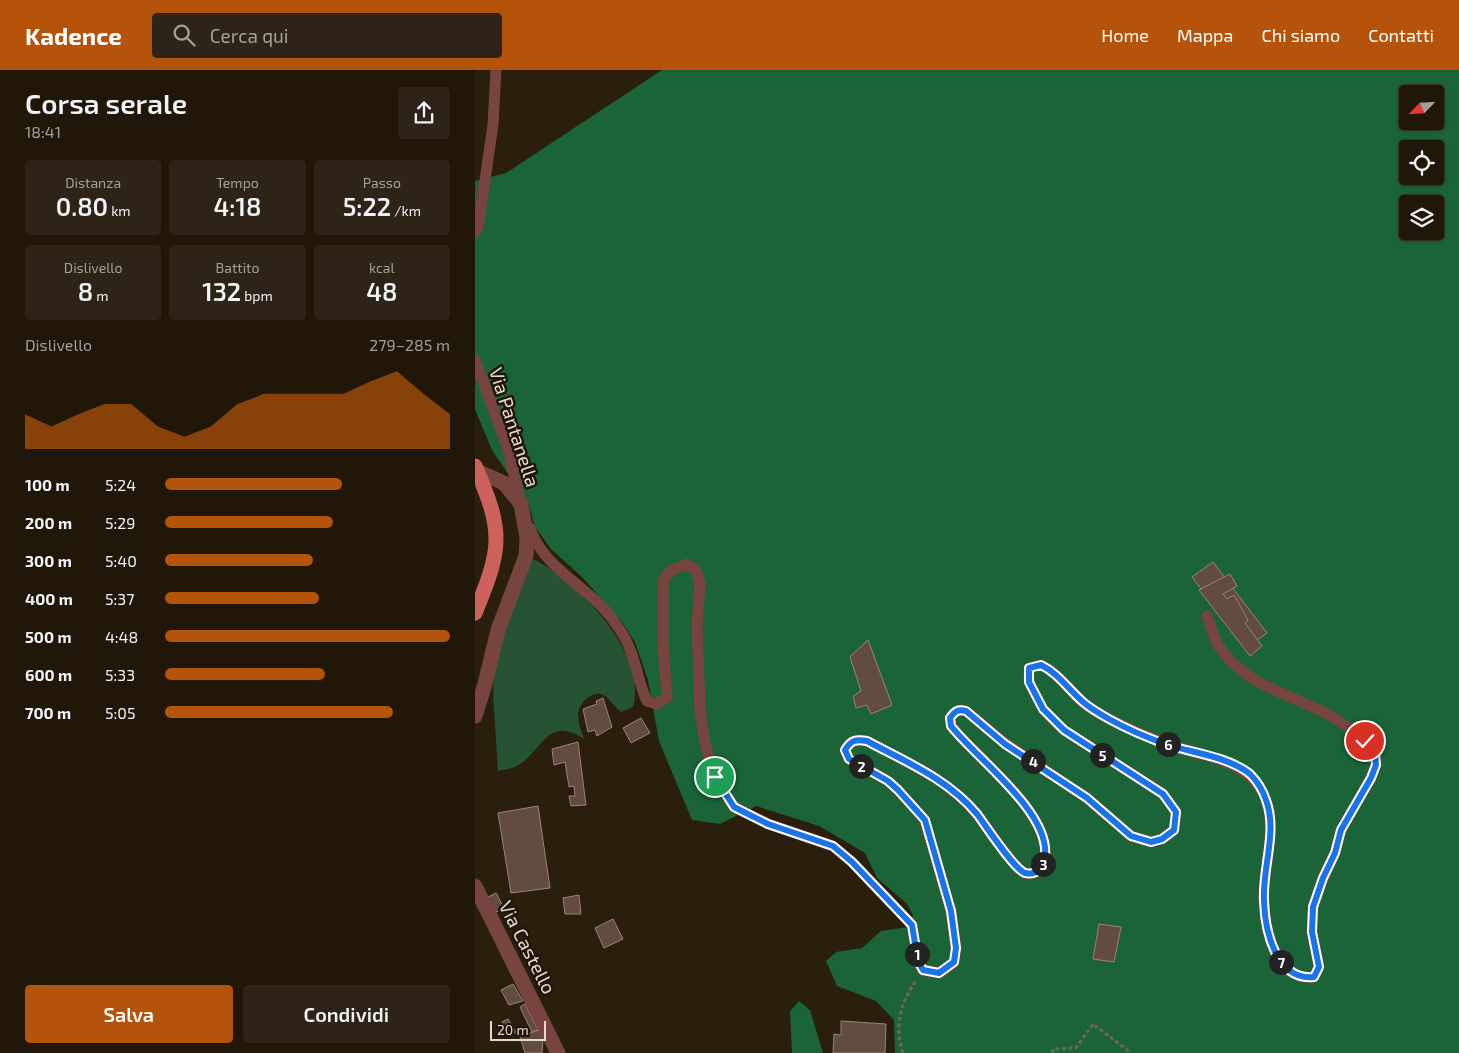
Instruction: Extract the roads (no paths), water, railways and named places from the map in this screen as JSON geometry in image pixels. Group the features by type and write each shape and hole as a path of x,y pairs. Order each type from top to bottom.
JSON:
{"main road":[{"path":"475,613 491,574 498,546 493,511 476,469"}],"street":[{"path":"475,716 498,630 526,556 527,538 521,504 504,483 476,469"},
{"name":"Via Castello","path":"475,886 558,1053"}],"lane":[{"path":"475,232 478,228 493,125 496,70"},
{"name":"Via Pantanella","path":"475,360 507,446 521,504 533,539 545,557 613,619 629,647 640,687 647,701 657,704 667,697 663,645 663,581 670,571 677,566 687,564 696,570 700,582 697,625 701,710 705,744 715,777 734,807 768,824 833,846 852,862 912,925 918,961 923,970 939,973 948,968 954,962 956,948 951,911 925,820 888,781 849,759 845,750 850,742 857,739 867,741 946,784 976,813 1013,863 1024,873 1032,874 1040,870 1044,863 1045,851 1042,838 1035,822 1010,785 951,726 950,718 955,712 960,710 970,714 1005,744 1087,798 1131,836 1151,842 1162,839 1174,830 1176,812 1163,794 1064,730 1043,709 1028,676 1029,668 1041,665 1093,710 1123,726 1165,744 1226,762 1248,773 1255,780 1266,799 1270,814 1264,900 1271,939 1281,963 1291,973 1302,978 1314,977 1319,967 1312,932 1313,907 1323,878 1335,853 1341,830 1371,778 1376,765 1375,753 1354,731 1319,710 1264,686 1245,674 1218,645 1207,616"}]}
